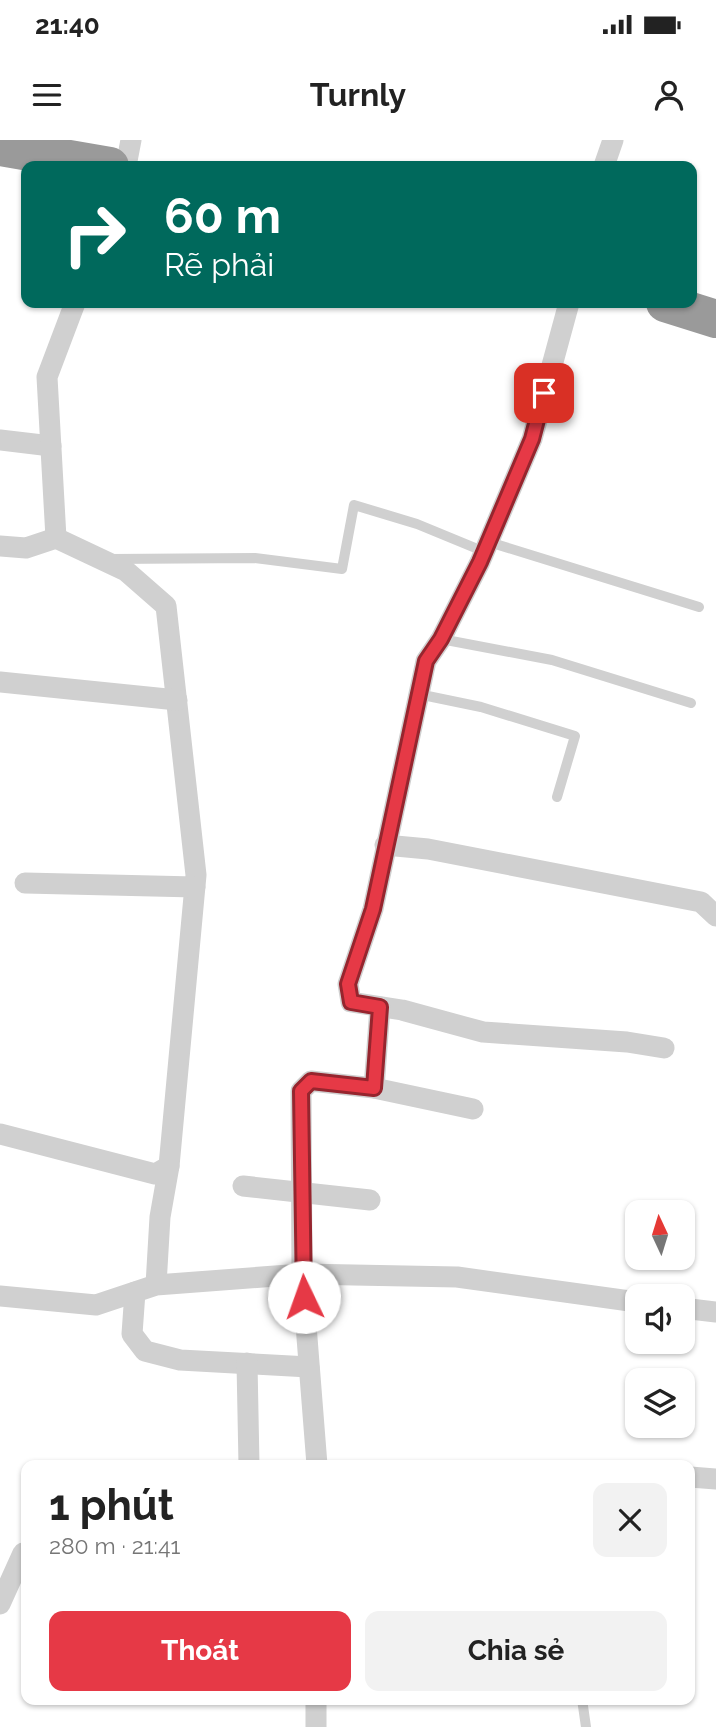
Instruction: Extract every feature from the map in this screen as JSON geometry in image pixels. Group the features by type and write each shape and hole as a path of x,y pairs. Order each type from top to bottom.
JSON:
{"highway":[{"path":"0,147 81,161"},
{"path":"681,308 716,319"}],"street":[{"path":"127,161 131,140"},
{"path":"606,161 613,140"},
{"path":"56,538 47,377 73,308"},
{"path":"568,308 532,439 487,547 441,639 426,661 373,909 348,984 351,1002 483,1032 626,1042 664,1048"},
{"path":"0,440 51,446"},
{"path":"0,546 26,548 56,538 126,571 166,606 195,887 169,1166 160,1217 156,1285"},
{"path":"0,682 177,700"},
{"path":"386,845 428,849 701,902 716,916"},
{"path":"25,883 195,887"},
{"path":"374,1088 380,1007"},
{"path":"317,1460 302,1274 301,1091 311,1081 374,1088 473,1109"},
{"path":"0,1134 155,1174 169,1166"},
{"path":"243,1185 370,1200"},
{"path":"0,1296 96,1305 156,1285 302,1274 457,1277 625,1300"},
{"path":"135,1292 132,1334 145,1351 180,1360 309,1367"},
{"path":"695,1310 716,1312"},
{"path":"247,1363 249,1460"},
{"path":"695,1477 716,1479"},
{"path":"0,1604 21,1557"},
{"path":"316,1705 316,1727"}],"lane":[{"path":"100,559 255,558 342,569 355,505 487,547 699,607"},
{"path":"441,639 552,660 691,703"},
{"path":"418,694 481,707 575,736 557,797"},
{"path":"583,1705 586,1727"}],"route":[{"path":"304,1297 301,1091 311,1081 374,1088 380,1007 351,1002 348,984 373,909 401,766 426,661 441,639 489,542 492,528 532,439 544,393"}]}
